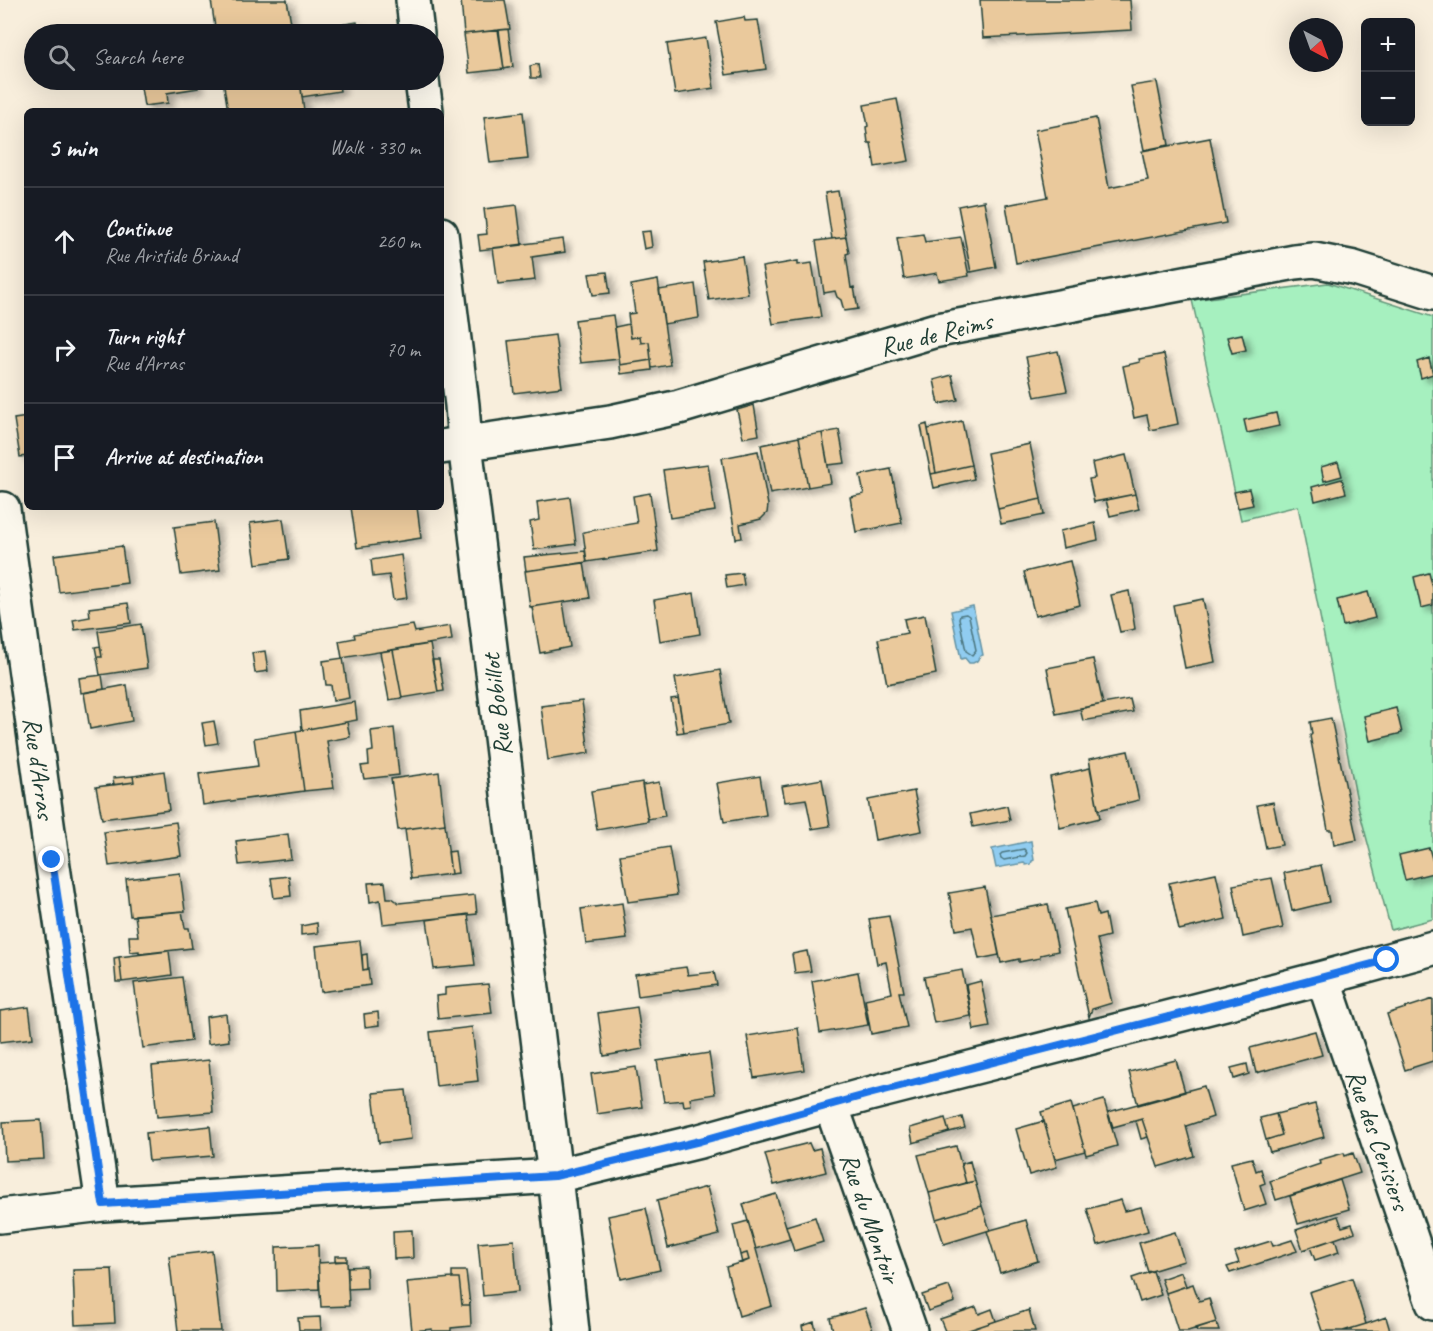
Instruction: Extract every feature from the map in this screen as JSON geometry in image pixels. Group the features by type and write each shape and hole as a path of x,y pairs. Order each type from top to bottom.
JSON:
{"street":[{"path":"413,0 416,24"},
{"path":"423,90 426,108"},
{"name":"Rue Bobillot","path":"444,258 462,405 453,445 555,1176 572,1331"},
{"name":"Rue de Reims","path":"453,445 610,423 679,407 933,332 1295,262 1314,260 1354,268 1433,293"},
{"name":"Rue d'Arras","path":"10,508 52,860 103,1204"},
{"path":"0,1216 103,1204 555,1176 700,1141 1433,948"},
{"name":"Rue des Cerisiers","path":"1323,978 1433,1303"},
{"name":"Rue du Montoir","path":"831,1105 910,1331"}],"green space":[{"path":"1328,283 1433,317 1433,919 1391,930 1358,806 1298,506 1241,520 1192,300"}],"water":[{"path":"973,606 983,655 977,661 969,663 965,658 961,659 951,611"},
{"path":"1031,841 1034,860 1031,864 996,868 992,849"}],"building":[{"path":"211,0 287,0 291,24 215,24"},
{"path":"461,0 505,0 510,29 464,34"},
{"path":"980,0 1130,0 1132,30 983,38"},
{"path":"744,17 745,21 758,20 766,69 726,75 716,22"},
{"path":"508,29 513,67 504,69 499,30"},
{"path":"498,30 504,69 469,73 464,34"},
{"path":"706,38 714,88 675,94 667,44"},
{"path":"538,64 540,78 531,78 530,66"},
{"path":"1157,82 1169,145 1144,150 1131,86"},
{"path":"141,90 186,90 167,93 168,103 144,106"},
{"path":"225,90 301,90 304,108 228,108"},
{"path":"301,90 340,91 302,97"},
{"path":"897,99 909,161 875,167 871,143 868,143 864,105"},
{"path":"523,112 528,159 490,163 484,117"},
{"path":"1096,118 1109,188 1148,180 1142,151 1210,138 1226,223 1016,263 1006,205 1048,197 1035,130"},
{"path":"838,191 846,237 832,239 825,193"},
{"path":"984,201 996,267 971,272 958,206"},
{"path":"517,205 522,245 480,250 478,235 487,234 484,209"},
{"path":"650,231 652,247 644,249 641,232"},
{"path":"923,234 925,242 961,237 969,276 939,281 937,273 904,279 897,238"},
{"path":"846,237 851,288 854,287 858,309 844,311 835,291 824,293 816,241"},
{"path":"563,239 565,252 532,257 535,280 498,284 493,248"},
{"path":"742,256 748,294 709,300 703,262"},
{"path":"798,261 798,265 812,263 821,317 773,324 762,267"},
{"path":"607,272 610,293 593,295 589,274"},
{"path":"658,280 670,365 652,368 649,342 641,343 640,336 631,338 628,314 635,313 631,285"},
{"path":"695,284 699,318 664,324 659,290"},
{"path":"613,315 619,359 581,363 575,320"},
{"path":"629,324 631,338 640,336 641,343 649,342 651,360 620,365 615,327"},
{"path":"1242,334 1246,350 1232,353 1227,337"},
{"path":"555,335 562,387 514,393 508,341"},
{"path":"1058,351 1067,391 1035,397 1026,357"},
{"path":"1164,354 1178,424 1150,430 1147,415 1134,418 1123,366 1140,362 1139,359"},
{"path":"1429,358 1433,374 1421,378 1417,362"},
{"path":"651,360 652,370 621,374 620,365"},
{"path":"952,375 958,400 939,404 934,380"},
{"path":"754,405 759,435 743,438 737,410"},
{"path":"1276,413 1279,426 1247,433 1244,420"},
{"path":"24,417 24,456 20,457 14,419"},
{"path":"962,421 971,465 936,473 928,429"},
{"path":"927,424 936,473 931,474 921,426"},
{"path":"839,430 845,463 828,465 822,433"},
{"path":"822,433 831,483 808,487 799,437"},
{"path":"799,437 808,487 770,494 761,445"},
{"path":"1030,444 1041,499 998,509 987,453"},
{"path":"758,451 768,505 767,513 761,519 740,524 742,538 736,539 722,458"},
{"path":"1126,455 1135,494 1094,502 1089,479 1095,478 1092,463"},
{"path":"1338,462 1342,476 1324,481 1321,467"},
{"path":"708,464 715,511 670,518 663,470"},
{"path":"971,465 974,479 934,488 931,474"},
{"path":"891,469 902,523 856,532 850,497 864,494 860,475"},
{"path":"1342,479 1346,493 1315,501 1312,487"},
{"path":"1249,489 1253,505 1238,508 1234,492"},
{"path":"650,493 658,551 587,562 583,532 637,523 633,496"},
{"path":"1135,494 1139,509 1110,516 1106,500"},
{"path":"570,497 576,544 534,550 530,522 539,520 537,502"},
{"path":"1041,499 1044,515 1001,524 998,509"},
{"path":"351,510 417,510 421,538 357,548"},
{"path":"283,519 289,559 256,564 250,523"},
{"path":"214,522 220,570 181,575 174,527"},
{"path":"1095,523 1098,540 1063,548 1060,531"},
{"path":"122,546 127,583 59,592 54,555"},
{"path":"585,551 587,562 526,571 524,557"},
{"path":"401,555 407,598 393,600 389,575 373,577 371,560"},
{"path":"1070,561 1080,605 1035,616 1024,572"},
{"path":"584,563 590,598 530,607 525,571"},
{"path":"742,573 744,585 727,588 725,575"},
{"path":"1429,573 1433,588 1433,605 1421,608 1414,577"},
{"path":"1129,591 1135,629 1120,632 1111,595"},
{"path":"1368,592 1375,618 1343,626 1337,600"},
{"path":"694,593 700,634 660,641 654,600"},
{"path":"1203,599 1215,662 1185,668 1173,605"},
{"path":"563,602 570,647 540,653 532,607"},
{"path":"128,603 131,623 75,630 73,620 90,617 89,608"},
{"path":"925,615 936,674 887,684 878,639 907,633 904,619"},
{"path":"141,624 147,668 100,675 97,657 102,657 98,631"},
{"path":"413,625 415,632 450,626 452,640 342,658 339,641 355,638 354,634"},
{"path":"430,644 438,692 402,698 393,650"},
{"path":"100,646 102,657 97,657 95,647"},
{"path":"393,650 402,698 389,700 380,652"},
{"path":"265,651 268,671 255,673 252,653"},
{"path":"343,658 349,698 333,701 331,685 326,685 323,661"},
{"path":"1093,659 1103,704 1056,714 1047,668"},
{"path":"432,660 439,660 444,691 438,692"},
{"path":"720,670 729,724 684,732 675,678"},
{"path":"102,675 104,689 81,693 79,678"},
{"path":"127,685 132,721 90,729 84,693"},
{"path":"678,698 684,732 677,733 671,699"},
{"path":"1130,699 1133,712 1083,721 1080,708"},
{"path":"582,701 589,753 548,760 541,706"},
{"path":"355,702 357,720 302,730 300,711"},
{"path":"1396,708 1402,733 1370,741 1364,716"},
{"path":"1331,718 1357,840 1334,845 1332,830 1328,830 1310,736 1312,734 1310,722"},
{"path":"214,721 218,743 206,745 202,723"},
{"path":"347,722 350,737 327,741 334,788 304,791 296,731"},
{"path":"394,728 399,775 364,779 361,766 369,765 368,752 373,751 371,731"},
{"path":"296,731 304,791 203,805 199,774 258,766 254,738"},
{"path":"1128,751 1139,800 1098,810 1089,759"},
{"path":"1090,768 1100,818 1060,828 1050,777"},
{"path":"164,771 169,810 102,819 96,787 134,782 133,776"},
{"path":"439,772 445,824 398,830 391,779"},
{"path":"133,776 134,782 114,785 113,778"},
{"path":"760,776 766,815 724,822 717,783"},
{"path":"822,779 830,826 812,829 806,799 785,802 782,786"},
{"path":"642,782 648,821 597,830 591,791"},
{"path":"659,782 665,816 648,819 642,785"},
{"path":"914,791 922,831 875,840 868,800"},
{"path":"1273,802 1282,845 1266,848 1257,805"},
{"path":"1007,806 1010,820 973,827 970,814"},
{"path":"176,822 181,856 109,866 104,832"},
{"path":"445,824 451,874 411,879 405,829"},
{"path":"288,834 291,859 239,865 236,841"},
{"path":"669,847 677,895 628,902 620,855"},
{"path":"1429,848 1433,873 1405,880 1399,855"},
{"path":"455,851 458,873 451,874 448,852"},
{"path":"1321,865 1329,902 1292,911 1284,873"},
{"path":"180,873 185,911 130,916 126,879"},
{"path":"1216,873 1226,919 1179,930 1169,883"},
{"path":"289,876 291,896 274,898 271,878"},
{"path":"1272,878 1283,928 1243,937 1233,885"},
{"path":"385,882 387,898 392,898 399,903 475,895 477,914 383,924 380,900 370,902 368,883"},
{"path":"985,887 999,955 979,959 972,927 956,930 949,893"},
{"path":"622,903 627,939 586,944 581,909"},
{"path":"1095,903 1098,916 1105,914 1109,936 1097,939 1112,1003 1092,1009 1089,1017 1065,909"},
{"path":"1048,904 1058,951 1040,955 1040,958 1001,963 991,915"},
{"path":"182,911 185,928 189,928 192,948 139,954 139,951 130,952 129,936 138,936 135,915"},
{"path":"468,914 475,965 434,969 427,920"},
{"path":"889,916 904,992 899,992 907,1027 871,1034 865,999 892,993 886,962 877,964 869,919"},
{"path":"317,923 318,933 301,935 301,926"},
{"path":"360,941 363,970 368,969 370,985 321,992 316,946"},
{"path":"169,951 172,975 122,982 119,957"},
{"path":"807,951 811,971 795,973 792,954"},
{"path":"367,954 368,969 363,970 362,955"},
{"path":"119,957 122,982 116,982 114,958"},
{"path":"686,967 688,975 714,972 717,985 638,996 635,974"},
{"path":"962,970 971,1016 934,1023 924,977"},
{"path":"858,972 868,1025 820,1033 812,981"},
{"path":"182,977 191,1041 143,1048 134,983"},
{"path":"981,981 990,1027 974,1030 966,985"},
{"path":"488,984 492,1013 438,1019 436,996 445,995 445,988"},
{"path":"1433,999 1433,1061 1405,1070 1387,1014"},
{"path":"29,1007 33,1038 0,1042 0,1011"},
{"path":"637,1007 643,1049 604,1056 598,1013"},
{"path":"378,1012 379,1025 365,1027 364,1014"},
{"path":"226,1014 229,1041 208,1044 206,1017"},
{"path":"472,1027 478,1081 436,1086 430,1032"},
{"path":"798,1028 804,1070 754,1078 747,1036"},
{"path":"1315,1031 1322,1055 1256,1073 1250,1048"},
{"path":"709,1053 715,1094 690,1098 691,1105 684,1106 683,1100 664,1102 657,1061"},
{"path":"209,1060 213,1112 157,1117 152,1066"},
{"path":"1176,1060 1185,1092 1138,1105 1129,1072"},
{"path":"1247,1064 1249,1074 1234,1079 1231,1068"},
{"path":"636,1067 642,1107 597,1114 591,1074"},
{"path":"1204,1086 1213,1117 1186,1126 1194,1156 1158,1167 1142,1119 1113,1127 1108,1112"},
{"path":"406,1090 411,1139 379,1143 373,1093"},
{"path":"1104,1100 1117,1146 1086,1155 1073,1109"},
{"path":"1071,1103 1085,1151 1055,1159 1041,1112"},
{"path":"1315,1104 1324,1137 1270,1152 1266,1140 1282,1135 1276,1114"},
{"path":"1276,1114 1282,1135 1266,1140 1260,1118"},
{"path":"962,1117 965,1128 949,1132 946,1122"},
{"path":"945,1118 949,1132 913,1143 910,1128"},
{"path":"1142,1119 1148,1137 1141,1139 1136,1121"},
{"path":"41,1120 44,1159 5,1161 3,1122"},
{"path":"1044,1121 1057,1167 1029,1175 1016,1129"},
{"path":"210,1126 213,1156 149,1161 146,1133"},
{"path":"809,1143 812,1150 820,1148 826,1172 774,1185 765,1154"},
{"path":"956,1146 966,1183 929,1193 918,1155"},
{"path":"1344,1153 1345,1156 1353,1153 1360,1173 1276,1200 1270,1181 1320,1164 1319,1160"},
{"path":"1252,1158 1256,1171 1261,1169 1265,1183 1260,1185 1266,1204 1244,1211 1231,1163"},
{"path":"970,1161 975,1181 966,1183 961,1164"},
{"path":"1340,1180 1349,1209 1298,1224 1290,1196"},
{"path":"975,1181 982,1206 936,1219 929,1193"},
{"path":"707,1187 719,1235 668,1248 657,1200"},
{"path":"776,1194 790,1239 756,1249 743,1204"},
{"path":"1121,1200 1125,1211 1141,1207 1148,1231 1098,1245 1087,1209"},
{"path":"982,1206 990,1230 944,1244 936,1219"},
{"path":"646,1208 660,1270 621,1279 608,1216"},
{"path":"1338,1216 1342,1227 1352,1224 1355,1232 1303,1250 1296,1230"},
{"path":"815,1217 823,1242 794,1251 786,1226"},
{"path":"1026,1220 1038,1261 1000,1273 987,1231"},
{"path":"748,1221 772,1306 739,1316 726,1267 749,1260 747,1253 740,1255 733,1225"},
{"path":"412,1230 413,1258 394,1259 393,1231"},
{"path":"1175,1232 1184,1261 1148,1272 1139,1243"},
{"path":"1335,1239 1339,1252 1315,1260 1310,1247"},
{"path":"514,1240 518,1292 483,1296 478,1243"},
{"path":"1292,1240 1297,1251 1230,1273 1227,1267 1239,1263 1235,1252 1271,1241 1273,1246"},
{"path":"318,1245 319,1289 277,1291 276,1247"},
{"path":"212,1251 221,1331 178,1331 169,1256"},
{"path":"747,1253 749,1260 742,1263 740,1255"},
{"path":"335,1256 347,1256 347,1261 335,1261"},
{"path":"347,1261 349,1306 321,1307 318,1263"},
{"path":"366,1266 367,1288 348,1289 348,1267"},
{"path":"112,1269 115,1323 75,1325 73,1270"},
{"path":"452,1271 466,1271 470,1305 462,1305 459,1278 452,1278"},
{"path":"1153,1271 1161,1295 1140,1302 1132,1278"},
{"path":"1181,1272 1186,1286 1166,1293 1161,1279"},
{"path":"459,1278 462,1305 470,1305 471,1326 451,1328 451,1331 432,1331 432,1329 412,1331 407,1282"},
{"path":"1352,1278 1366,1324 1343,1331 1322,1331 1309,1292"},
{"path":"1193,1284 1199,1301 1209,1298 1216,1322 1188,1331 1178,1331 1166,1293"},
{"path":"949,1286 955,1302 928,1311 922,1295"},
{"path":"976,1307 979,1314 992,1309 996,1321 966,1331 945,1331 940,1319"},
{"path":"865,1308 873,1331 833,1331 830,1318"},
{"path":"1029,1310 1035,1331 966,1331"},
{"path":"320,1317 321,1330 299,1330 298,1318"},
{"path":"1386,1317 1390,1331 1343,1331 1366,1324"},
{"path":"814,1322 816,1331 803,1331 802,1326"},
{"path":"1216,1322 1219,1331 1197,1331 1196,1328"}],"route":[{"path":"52,860 103,1204 555,1176 700,1141 869,1094 1387,960"}]}
